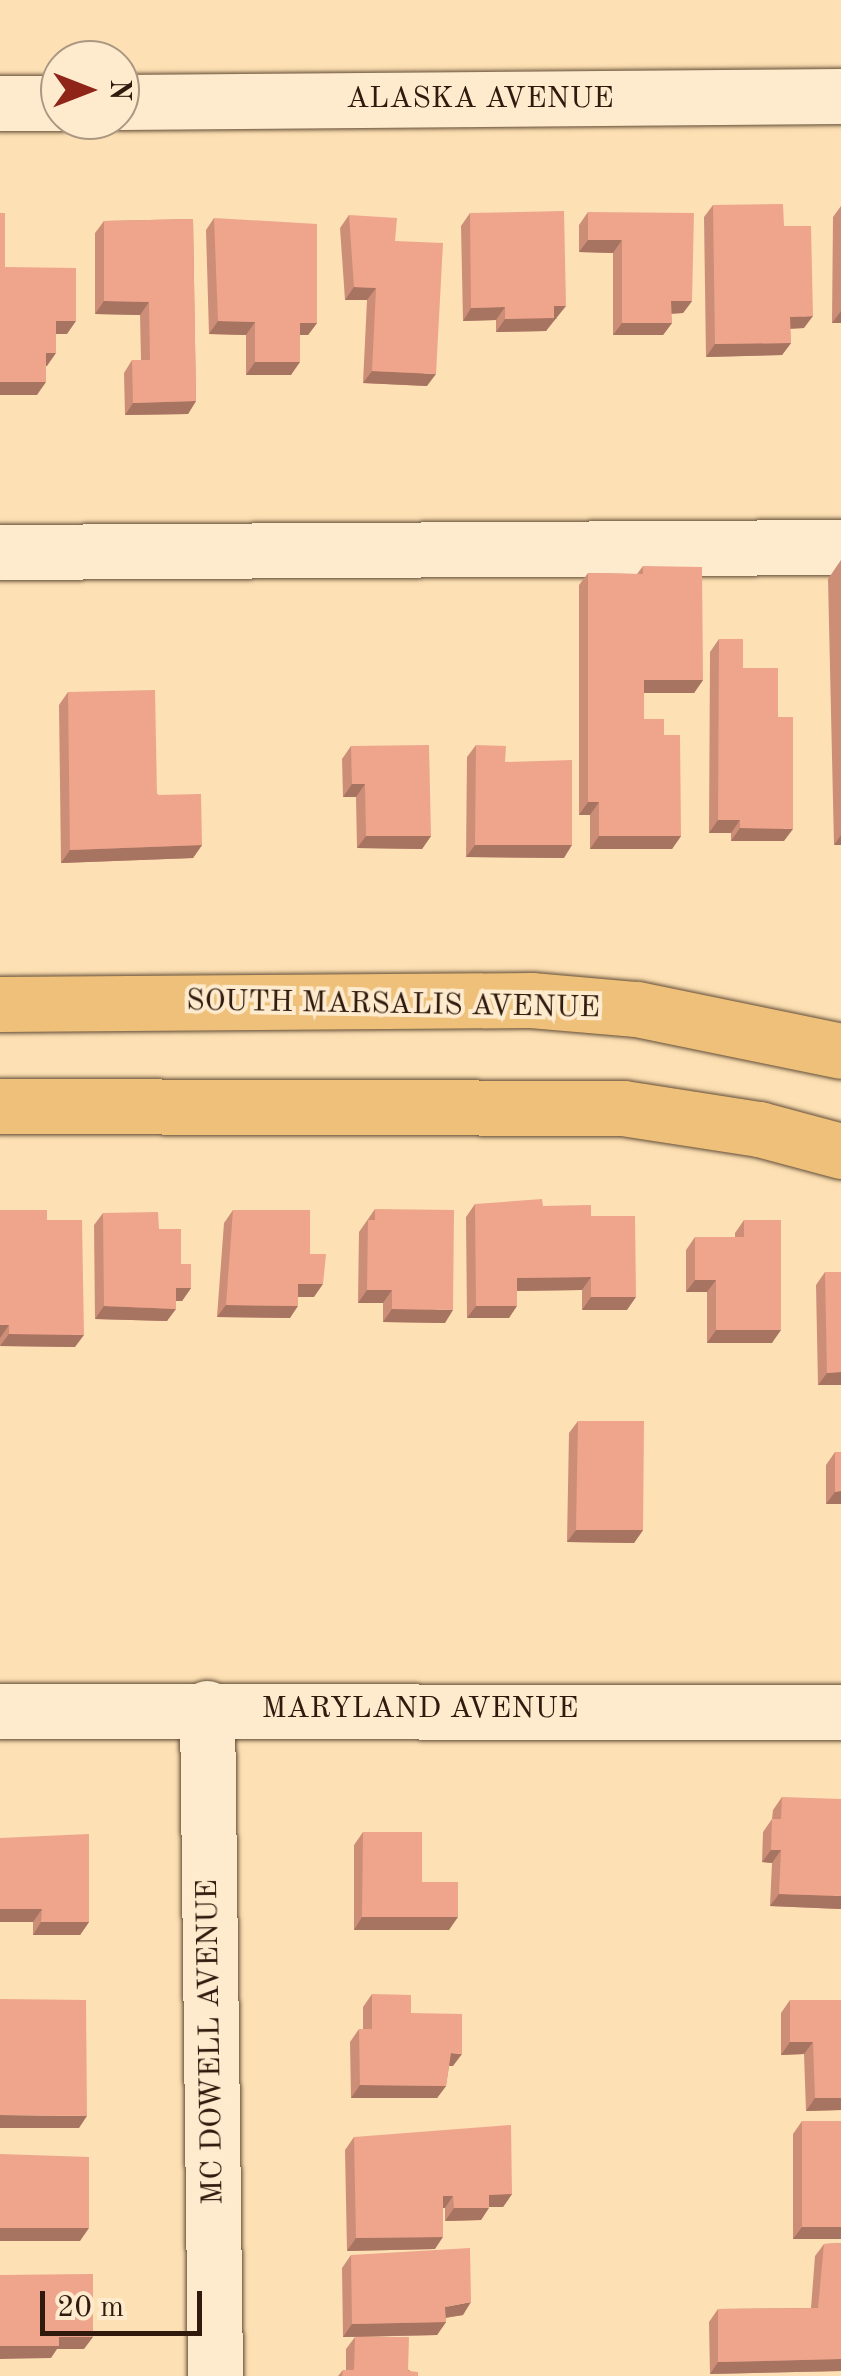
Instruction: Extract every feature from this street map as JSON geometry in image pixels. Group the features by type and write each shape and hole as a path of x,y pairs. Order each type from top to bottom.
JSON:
{"main road":[{"name":"SOUTH MARSALIS AVENUE","path":"0,1004 531,1000 656,1012 841,1050"},
{"path":"0,1106 623,1108 759,1129 841,1152"}],"street":[{"name":"ALASKA AVENUE","path":"140,102 841,96"},
{"path":"0,103 40,102"},
{"path":"0,552 841,547"},
{"name":"MARYLAND AVENUE","path":"0,1711 208,1708 841,1712"},
{"name":"MC DOWELL AVENUE","path":"208,1708 214,2376"}],"building":[{"path":"783,204 784,226 811,226 813,316 790,317 791,343 715,344 713,205"},
{"path":"564,211 566,306 554,306 554,318 505,319 505,307 471,308 470,213"},
{"path":"588,212 694,213 692,301 671,301 672,323 622,323 622,240 588,240"},
{"path":"0,213 5,213 5,267 76,268 76,321 56,321 56,353 46,353 46,382 0,382"},
{"path":"349,215 397,218 395,241 443,243 436,374 372,371 376,288 354,287"},
{"path":"214,218 317,224 317,323 300,323 300,362 255,362 255,322 218,321"},
{"path":"193,219 196,401 133,403 132,360 150,360 149,302 104,301 104,221"},
{"path":"643,566 702,567 703,680 644,680 644,719 664,719 664,735 680,735 681,836 599,836 599,802 588,802 588,573 643,574"},
{"path":"719,639 743,639 743,668 778,668 778,717 793,717 793,829 740,828 740,820 718,820"},
{"path":"155,690 157,795 201,794 202,845 70,850 68,692"},
{"path":"429,745 431,836 366,836 365,784 352,784 351,746"},
{"path":"476,745 506,746 505,762 572,760 572,845 475,845"},
{"path":"542,1199 543,1206 591,1205 591,1216 635,1216 636,1297 591,1297 591,1277 517,1278 517,1306 476,1306 475,1204"},
{"path":"375,1209 454,1210 453,1310 392,1309 392,1290 367,1290 368,1220 375,1220"},
{"path":"0,1210 47,1210 47,1220 82,1220 84,1335 9,1334 9,1325 0,1325"},
{"path":"233,1210 310,1210 310,1254 326,1254 323,1284 298,1284 298,1306 226,1305"},
{"path":"158,1212 159,1229 181,1229 181,1264 191,1264 191,1288 176,1288 176,1309 104,1306 103,1213"},
{"path":"744,1220 781,1220 781,1330 716,1330 716,1280 695,1280 695,1237 744,1237"},
{"path":"825,1272 841,1272 841,1372 827,1373"},
{"path":"578,1421 644,1421 643,1530 576,1530"},
{"path":"835,1452 841,1452 841,1491 835,1492"},
{"path":"782,1797 841,1799 841,1896 779,1894 781,1850 771,1850 772,1819 781,1819"},
{"path":"363,1832 422,1832 422,1882 458,1882 458,1917 362,1917"},
{"path":"89,1834 89,1922 41,1922 42,1909 0,1909 0,1838"},
{"path":"372,1994 411,1995 411,2013 462,2014 462,2054 451,2053 446,2086 360,2085 359,2029 372,2029"},
{"path":"0,1999 86,2000 87,2116 0,2115"},
{"path":"790,2000 841,2000 841,2098 815,2098 813,2042 790,2042"},
{"path":"802,2121 841,2121 841,2227 802,2227"},
{"path":"511,2125 512,2194 489,2195 489,2208 454,2208 453,2196 443,2196 443,2237 356,2238 354,2137"},
{"path":"0,2154 89,2157 89,2228 0,2228"},
{"path":"841,2243 841,2359 718,2362 718,2309 818,2308 824,2244"},
{"path":"470,2248 471,2302 445,2307 446,2322 352,2324 351,2255"},
{"path":"93,2274 93,2337 59,2337 59,2346 0,2346 0,2275"},
{"path":"355,2337 409,2337 408,2371 418,2372 418,2376 342,2376 343,2370 354,2370"}]}
